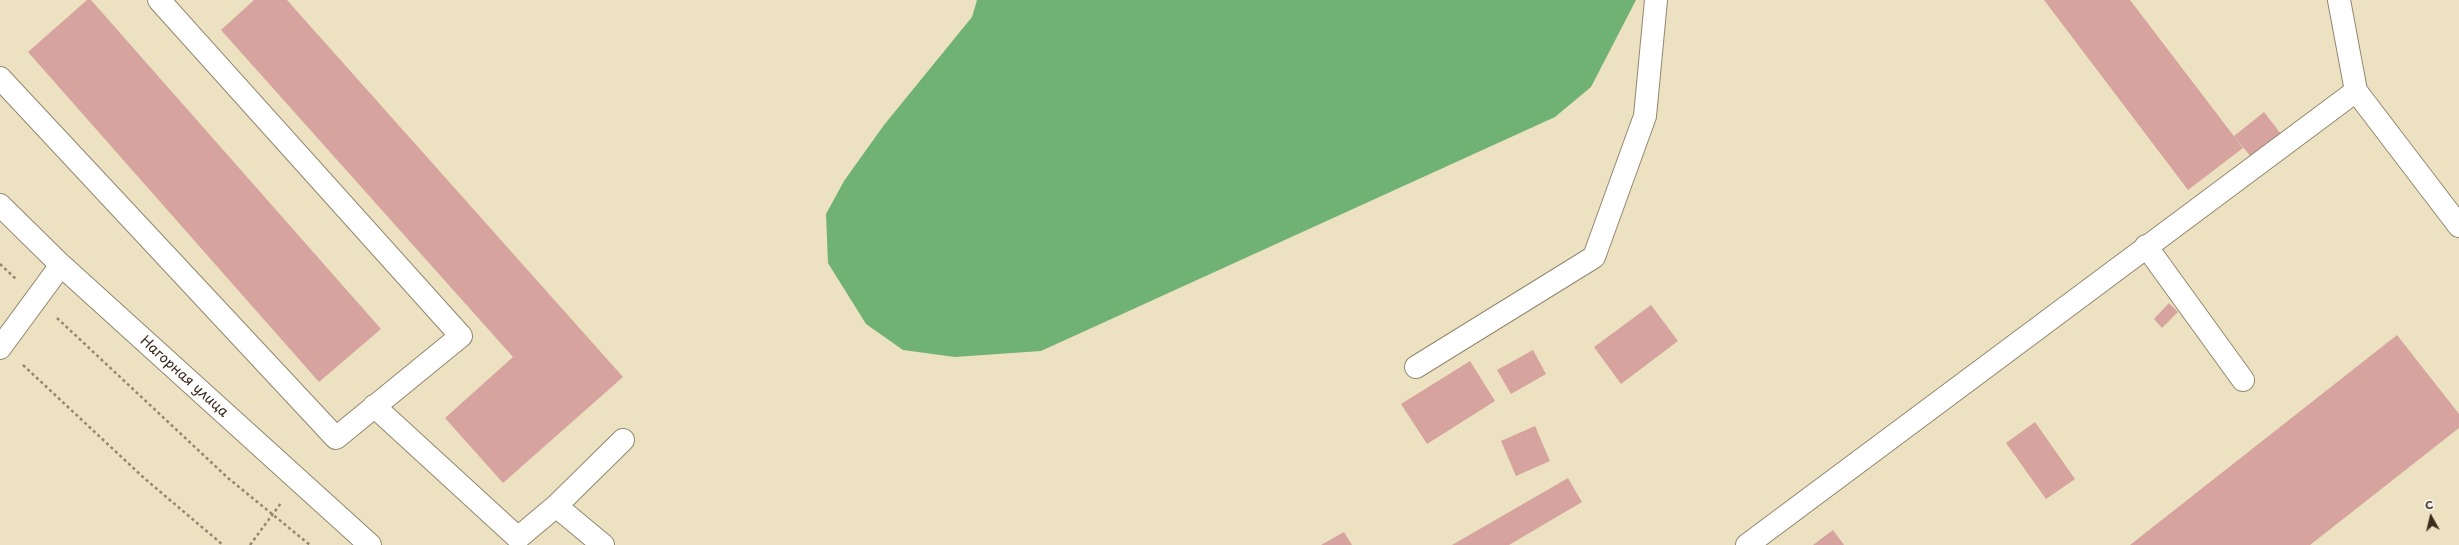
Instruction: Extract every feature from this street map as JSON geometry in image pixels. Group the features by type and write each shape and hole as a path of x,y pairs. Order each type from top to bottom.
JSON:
{"street":[{"path":"0,78 336,438 461,336 159,0"},
{"path":"1416,367 1594,257 1645,116 1656,0"},
{"path":"2339,0 2356,91 2459,226"},
{"path":"1747,545 2146,246 2356,91"},
{"name":"Нагорная улица","path":"0,205 62,265 370,545"},
{"path":"2146,246 2243,380"},
{"path":"1,347 62,265"},
{"path":"374,406 518,538 556,506 623,440"},
{"path":"556,506 603,545"}],"path":[{"path":"0,264 228,478 310,545"},
{"path":"1,347 144,478 223,545"},
{"path":"250,545 298,480"}],"green space":[{"path":"977,0 1636,0 1591,87 1555,117 1041,351 955,357 903,350 866,324 828,263 826,214 844,181 884,125 972,17"}],"building":[{"path":"87,0 91,0 381,329 319,382 28,52"},
{"path":"254,0 287,0 623,377 503,483 445,418 513,357 221,30"},
{"path":"2044,0 2130,0 2243,148 2188,190"},
{"path":"2264,112 2281,134 2251,157 2234,136"},
{"path":"2169,303 2178,312 2162,328 2154,319"},
{"path":"1651,305 1678,341 1621,384 1594,347"},
{"path":"2397,335 2459,414 2459,428 2310,545 2130,545"},
{"path":"1533,350 1546,374 1511,394 1497,370"},
{"path":"1470,361 1495,401 1427,444 1401,404"},
{"path":"2035,422 2075,479 2046,499 2006,443"},
{"path":"1535,426 1550,461 1516,476 1501,441"},
{"path":"1568,478 1582,502 1509,545 1452,545"},
{"path":"1833,530 1844,545 1813,545"},
{"path":"1344,532 1352,545 1321,545"}]}
